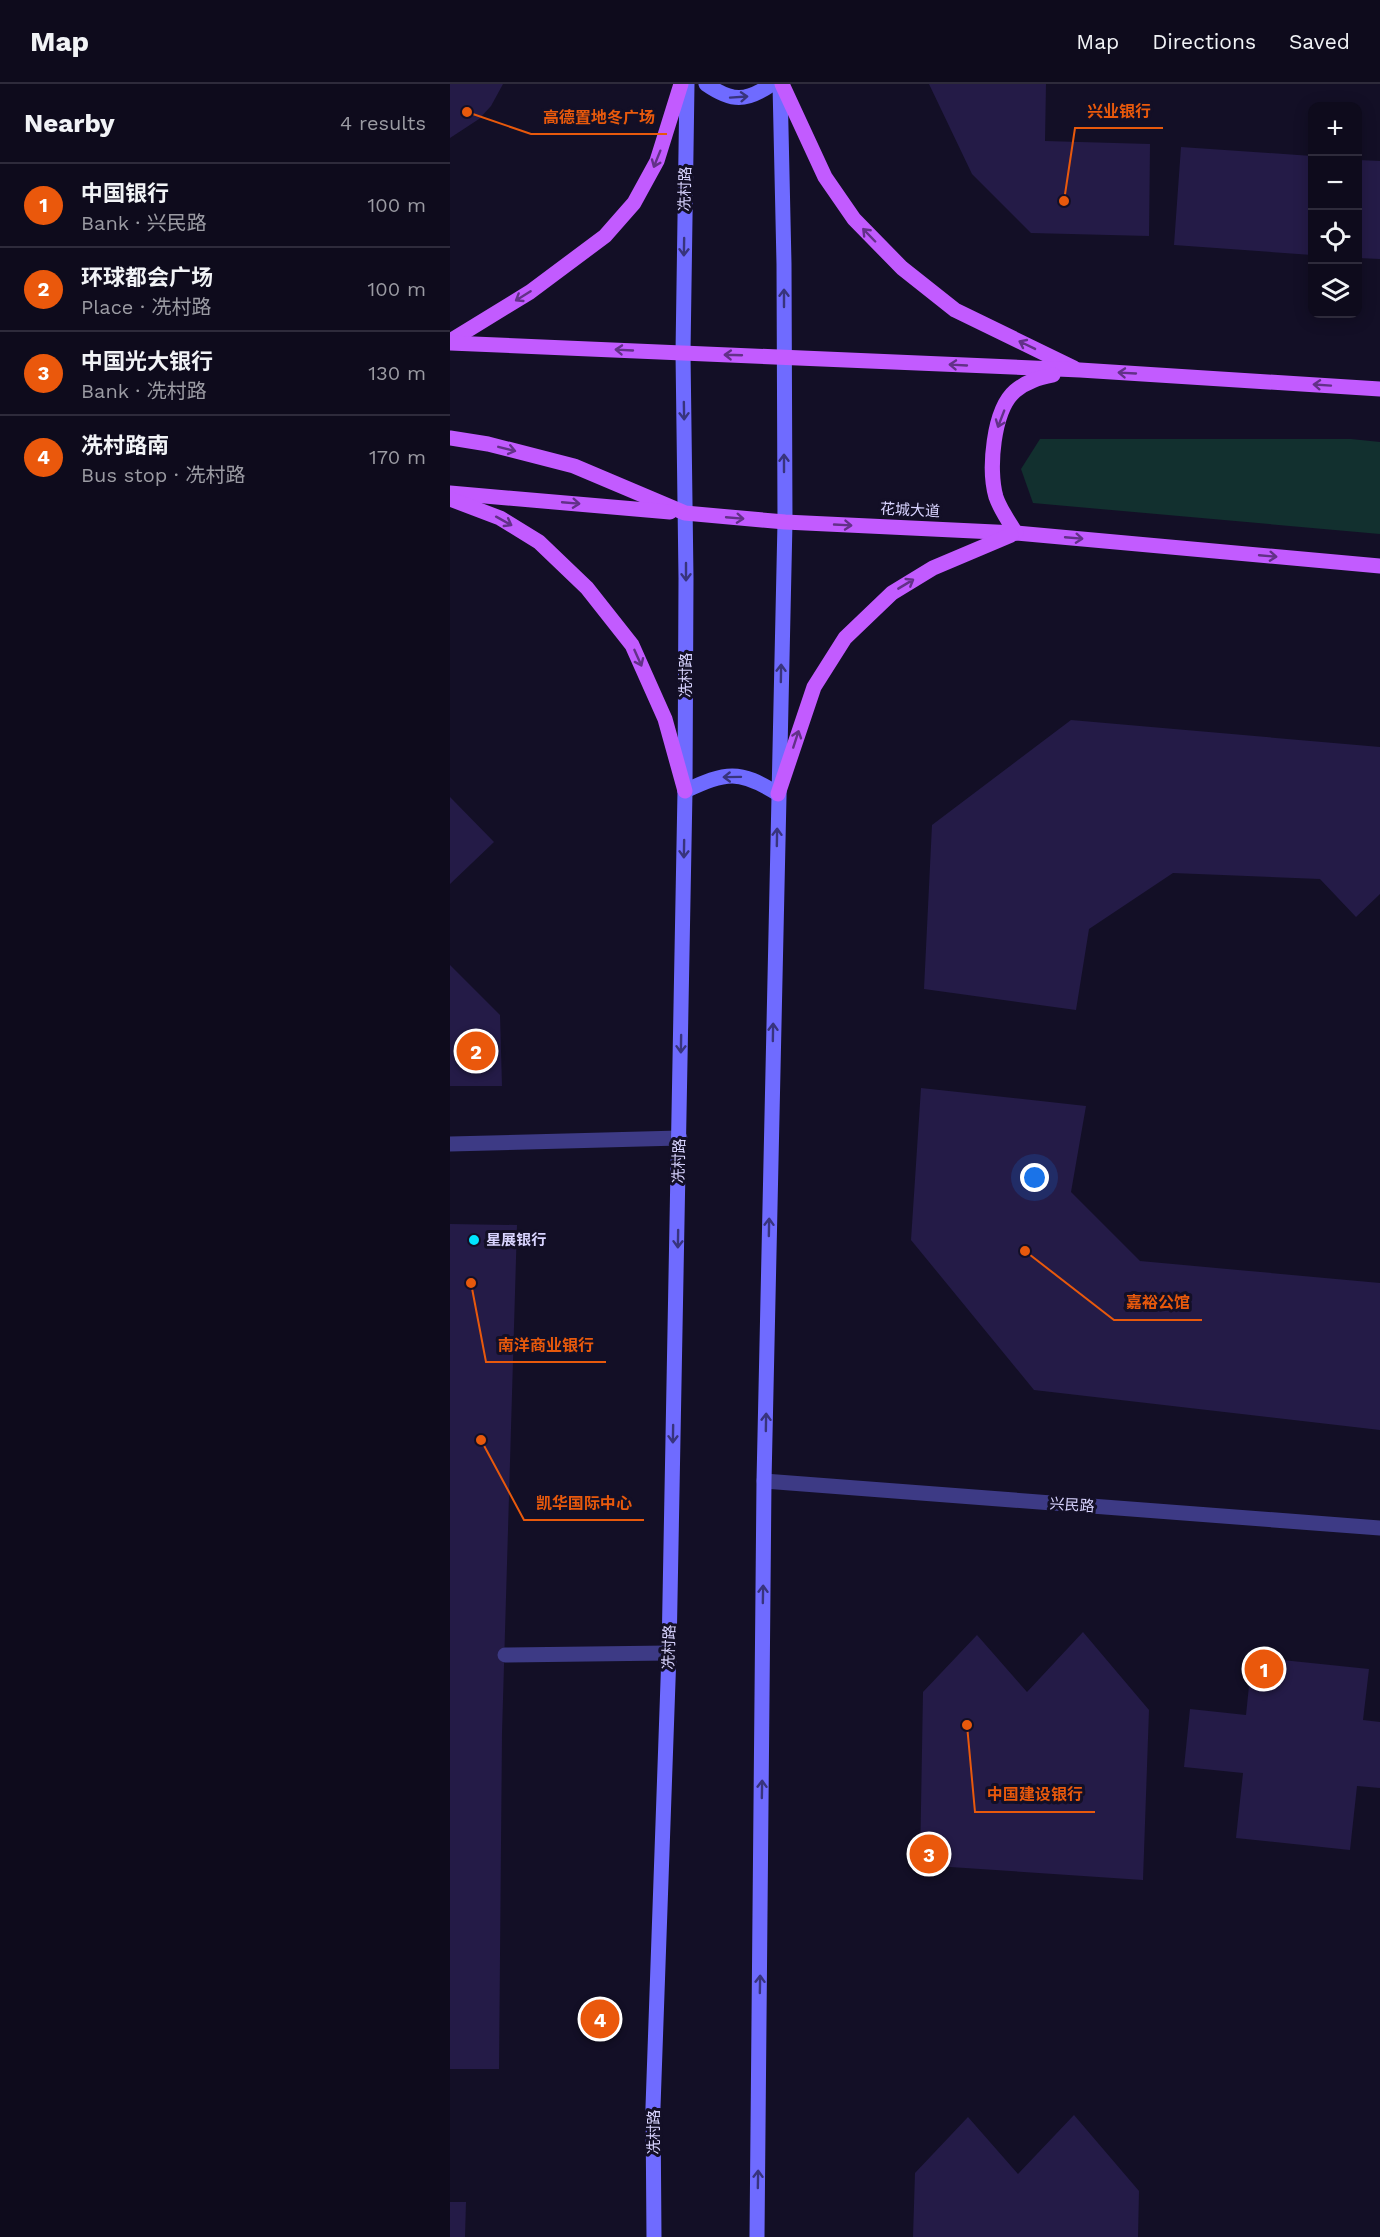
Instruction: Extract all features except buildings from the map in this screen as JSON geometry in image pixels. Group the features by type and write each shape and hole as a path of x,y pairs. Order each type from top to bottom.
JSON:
{"main road":[{"path":"450,342 530,292 605,236 634,203 657,161 681,84"},
{"name":"冼村路","path":"654,2237 653,2107 669,1653 680,1138 685,791 685,513 682,353 687,84"},
{"path":"706,84 729,98 754,96 772,84"},
{"path":"757,2237 764,1481 784,522 781,84"},
{"path":"781,84 825,177 854,219 902,268 955,310 1080,370"},
{"path":"450,342 1080,370 1380,389"},
{"path":"778,794 814,687 845,638 892,593 933,568 1016,533 997,499 992,481 999,419 1014,392 1035,379 1080,370"},
{"name":"花城大道","path":"450,438 488,444 574,466 685,513 784,522 1016,533 1380,566"},
{"path":"450,493 685,513"},
{"path":"450,498 500,518 539,542 587,588 632,645 665,719 685,791 712,779 737,774 762,783 778,794"}],"street":[{"path":"450,1144 680,1138"},
{"name":"兴民路","path":"764,1481 1380,1528"},
{"path":"505,1655 669,1653"}],"green space":[{"path":"1040,439 1351,439 1380,442 1380,534 1033,503 1021,469"}],"place":[{"name":"高德置地冬广场","path":"467,112"},
{"name":"兴业银行","path":"1064,201"},
{"name":"环球都会广场","path":"476,1051"},
{"name":"星展银行","path":"474,1240"},
{"name":"嘉裕公馆","path":"1025,1251"},
{"name":"南洋商业银行","path":"471,1283"},
{"name":"凯华国际中心","path":"481,1440"},
{"name":"中国银行","path":"1264,1669"},
{"name":"中国建设银行","path":"967,1725"},
{"name":"中国光大银行","path":"929,1854"},
{"name":"冼村路南","path":"600,2019"}]}
